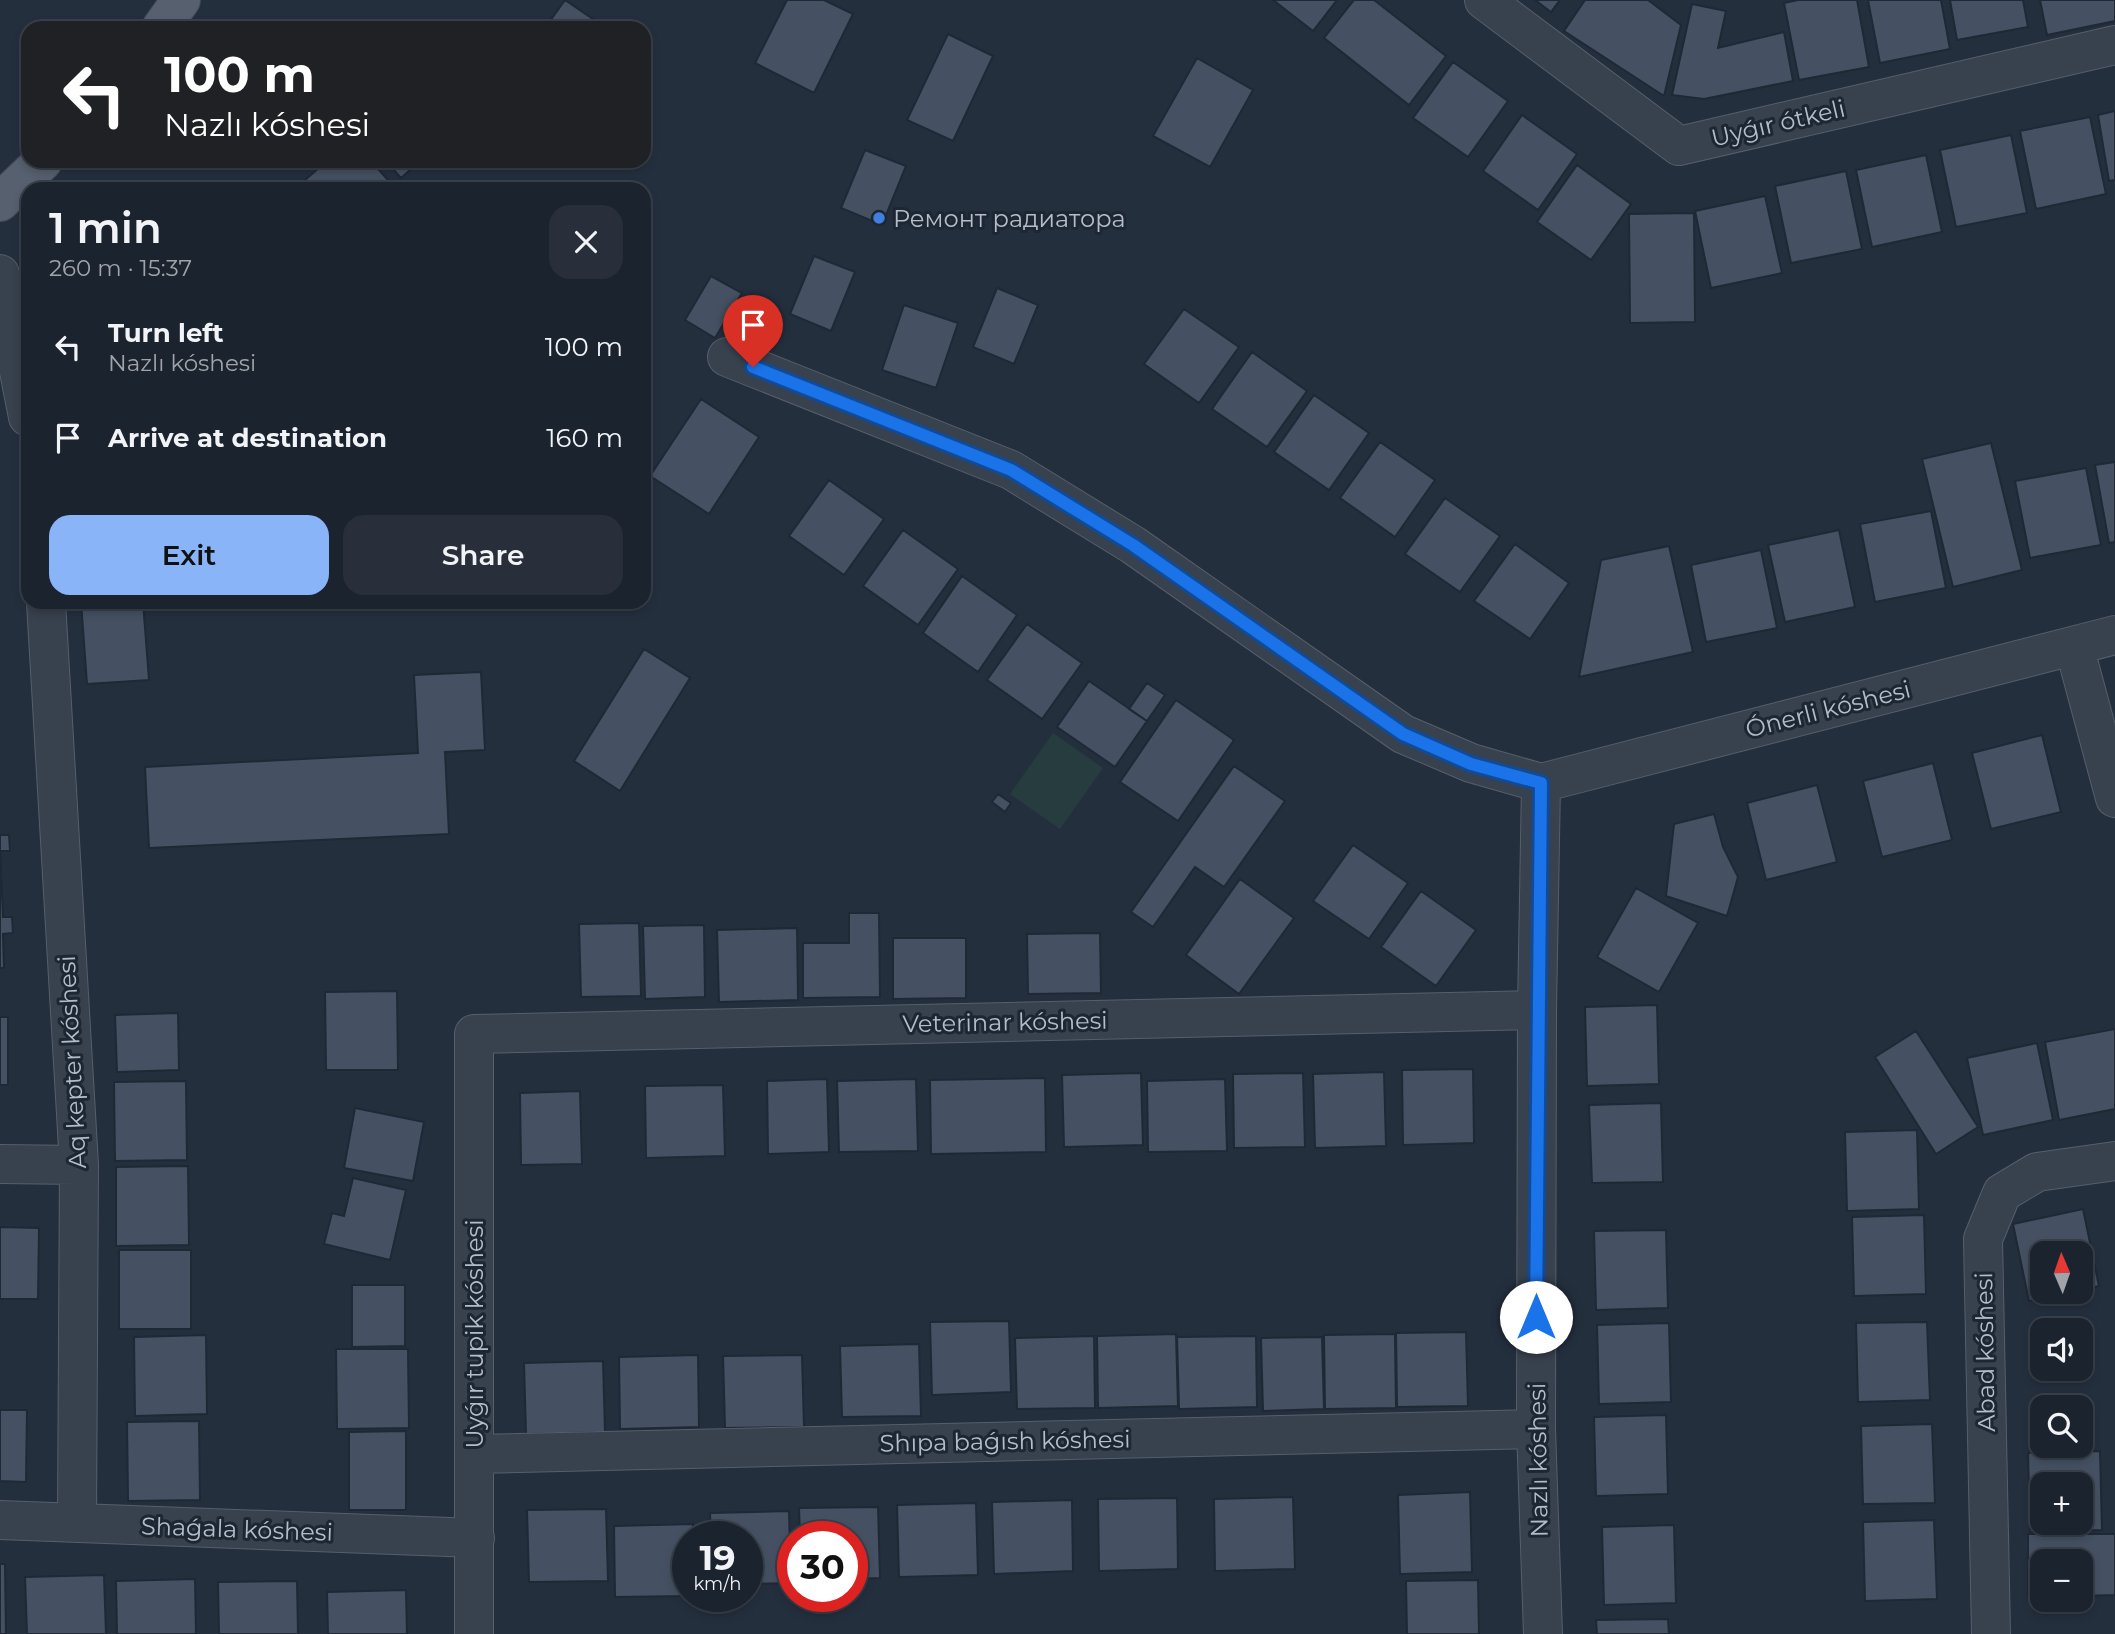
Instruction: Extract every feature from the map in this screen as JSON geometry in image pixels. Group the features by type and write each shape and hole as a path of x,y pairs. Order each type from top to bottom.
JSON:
{"main road":[{"path":"166,21 181,0"},
{"path":"0,202 36,168"}],"street":[{"name":"Uyǵır ótkeli","path":"1484,0 1679,146 2115,45"},
{"path":"0,274 21,381"},
{"path":"727,357 1011,470 1133,545 1403,734 1471,764 1541,783"},
{"name":"Aq kepter kóshesi","path":"46,609 79,1165 77,1522"},
{"name":"Ónerli kóshesi","path":"1541,783 2115,635"},
{"path":"2074,646 2115,798"},
{"name":"Nazlı kóshesi","path":"1541,783 1537,1010 1536,1429 1543,1634"},
{"name":"Veterinar kóshesi","path":"474,1034 1537,1010"},
{"name":"Uyǵır tupik kóshesi","path":"474,1034 474,1634"},
{"name":"Abad kóshesi","path":"1992,1634 1983,1239 2002,1193 2037,1172 2115,1161"},
{"path":"0,1164 79,1165"},
{"name":"Shıpa baǵısh kóshesi","path":"474,1454 1536,1429"},
{"name":"Shaǵala kóshesi","path":"0,1520 475,1538"}],"green space":[{"path":"1053,733 1103,768 1060,829 1010,794"}],"building":[{"path":"565,0 596,21 550,21"},
{"path":"787,0 824,0 853,14 814,93 755,63"},
{"path":"1273,0 1337,0 1313,31"},
{"path":"1354,0 1374,0 1446,56 1409,105 1324,38"},
{"path":"1535,0 1560,0 1551,12"},
{"path":"1585,0 1648,0 1681,25 1664,96 1564,31"},
{"path":"1798,0 1857,0 1869,67 1799,80 1784,3"},
{"path":"1868,0 1941,0 1950,49 1880,63"},
{"path":"1950,0 2023,0 2028,27 1957,40"},
{"path":"2040,0 2115,0 2115,21 2047,35"},
{"path":"1692,4 1726,11 1718,48 1784,32 1793,81 1704,99 1672,95"},
{"path":"948,34 993,56 953,141 907,120"},
{"path":"1197,58 1253,90 1210,167 1153,136"},
{"path":"1453,62 1508,101 1468,157 1413,118"},
{"path":"2115,111 2115,180 2109,181 2098,115"},
{"path":"1522,115 1577,154 1538,210 1483,171"},
{"path":"2090,117 2106,194 2036,209 2020,131"},
{"path":"2011,135 2027,213 1956,227 1940,150"},
{"path":"865,150 906,166 882,225 841,208"},
{"path":"1926,155 1942,232 1872,247 1856,170"},
{"path":"1577,165 1631,204 1591,260 1537,222"},
{"path":"319,168 377,168 390,182 303,182"},
{"path":"392,168 412,168 401,178"},
{"path":"1846,171 1862,249 1791,263 1775,186"},
{"path":"1765,196 1782,273 1711,288 1695,211"},
{"path":"1694,213 1695,322 1630,323 1629,214"},
{"path":"814,256 855,272 831,331 790,314"},
{"path":"711,276 742,293 715,338 685,320"},
{"path":"997,288 1038,305 1014,364 973,347"},
{"path":"904,305 958,323 936,388 882,370"},
{"path":"1184,309 1239,347 1199,403 1144,364"},
{"path":"1252,352 1307,391 1267,447 1212,409"},
{"path":"1314,395 1369,433 1329,490 1274,452"},
{"path":"701,399 759,437 709,514 651,474"},
{"path":"1380,442 1435,480 1395,537 1340,498"},
{"path":"1991,443 2022,570 1953,587 1922,459"},
{"path":"2115,462 2115,542 2109,543 2095,465"},
{"path":"2086,468 2101,545 2030,558 2015,481"},
{"path":"829,480 884,519 844,575 789,536"},
{"path":"1445,498 1500,536 1460,592 1405,554"},
{"path":"1931,511 1946,588 1875,602 1860,524"},
{"path":"903,530 958,569 918,625 863,586"},
{"path":"1839,530 1855,607 1785,622 1768,545"},
{"path":"1515,544 1569,583 1530,639 1474,601"},
{"path":"1669,546 1693,652 1579,677 1601,560"},
{"path":"1761,550 1777,628 1706,642 1691,565"},
{"path":"962,576 1017,615 978,672 923,633"},
{"path":"82,609 144,609 149,680 87,684"},
{"path":"1027,624 1082,663 1042,719 987,680"},
{"path":"644,649 690,678 620,791 574,761"},
{"path":"481,672 485,750 445,752 449,834 149,848 145,767 418,753 414,675"},
{"path":"1089,681 1147,721 1115,767 1057,727"},
{"path":"1147,683 1165,695 1147,721 1129,709"},
{"path":"1176,700 1234,740 1178,821 1120,782"},
{"path":"2042,735 2061,812 1991,829 1972,753"},
{"path":"1933,763 1952,840 1882,857 1863,781"},
{"path":"1234,766 1285,801 1224,887 1195,867 1153,927 1131,912"},
{"path":"1817,785 1837,862 1766,880 1747,803"},
{"path":"998,794 1011,803 1005,812 992,802"},
{"path":"1714,814 1723,847 1738,877 1727,916 1666,896 1674,824"},
{"path":"0,835 9,835 10,851 0,851"},
{"path":"1353,845 1408,883 1369,939 1313,901"},
{"path":"0,851 3,917 12,917 13,933 3,934 4,968 0,968"},
{"path":"1240,879 1294,918 1239,994 1186,955"},
{"path":"1636,888 1698,923 1659,992 1597,957"},
{"path":"1421,891 1476,930 1436,986 1381,947"},
{"path":"849,913 879,913 880,997 803,998 803,943 849,943"},
{"path":"639,923 641,996 581,997 579,924"},
{"path":"704,925 705,997 645,999 643,926"},
{"path":"797,928 798,1000 719,1002 717,930"},
{"path":"1100,933 1101,993 1028,994 1027,934"},
{"path":"893,938 966,938 966,998 893,999"},
{"path":"397,991 398,1070 326,1070 325,992"},
{"path":"1657,1005 1659,1084 1587,1086 1585,1007"},
{"path":"178,1013 179,1070 117,1072 115,1015"},
{"path":"0,1017 8,1017 8,1085 0,1085"},
{"path":"2115,1029 2115,1109 2059,1120 2045,1042"},
{"path":"1916,1031 1978,1127 1936,1154 1875,1057"},
{"path":"2037,1043 2053,1120 1983,1135 1967,1058"},
{"path":"1473,1069 1474,1143 1403,1145 1402,1070"},
{"path":"1384,1072 1386,1146 1315,1148 1313,1074"},
{"path":"1141,1073 1143,1145 1064,1147 1062,1075"},
{"path":"1303,1073 1305,1147 1234,1148 1233,1074"},
{"path":"1045,1078 1046,1152 931,1154 930,1080"},
{"path":"827,1079 829,1152 768,1154 767,1081"},
{"path":"916,1079 918,1151 839,1152 837,1081"},
{"path":"1225,1079 1227,1151 1148,1152 1147,1081"},
{"path":"186,1081 187,1160 115,1161 114,1082"},
{"path":"723,1085 725,1156 646,1158 645,1086"},
{"path":"580,1091 582,1164 521,1165 520,1093"},
{"path":"1661,1103 1663,1182 1592,1183 1589,1105"},
{"path":"355,1108 424,1122 413,1181 344,1168"},
{"path":"1917,1130 1919,1209 1847,1211 1845,1132"},
{"path":"188,1166 189,1245 116,1246 116,1167"},
{"path":"353,1178 406,1190 390,1260 324,1244 332,1213 344,1216"},
{"path":"2083,1209 2090,1241 2030,1241 2030,1301 2029,1301 2013,1224"},
{"path":"1924,1215 1926,1294 1854,1296 1852,1217"},
{"path":"0,1227 39,1228 38,1299 0,1299"},
{"path":"1666,1230 1668,1308 1596,1310 1594,1231"},
{"path":"119,1250 191,1250 191,1329 119,1329"},
{"path":"2093,1257 2099,1286 2093,1287"},
{"path":"352,1285 405,1285 405,1346 352,1347"},
{"path":"1009,1321 1011,1392 932,1395 930,1322"},
{"path":"1927,1322 1930,1400 1858,1402 1856,1323"},
{"path":"1669,1323 1671,1402 1599,1404 1597,1325"},
{"path":"1466,1332 1468,1406 1397,1407 1396,1333"},
{"path":"1176,1334 1178,1406 1098,1408 1097,1336"},
{"path":"1395,1334 1396,1408 1325,1409 1324,1335"},
{"path":"206,1335 207,1414 135,1416 134,1337"},
{"path":"1094,1336 1095,1408 1017,1409 1015,1338"},
{"path":"1256,1336 1257,1407 1179,1409 1177,1337"},
{"path":"1322,1337 1324,1409 1263,1411 1261,1338"},
{"path":"919,1344 921,1416 842,1417 840,1346"},
{"path":"336,1349 408,1349 409,1428 337,1429"},
{"path":"698,1355 699,1427 620,1429 619,1357"},
{"path":"802,1355 804,1427 725,1428 723,1356"},
{"path":"603,1361 605,1432 526,1434 524,1363"},
{"path":"0,1410 27,1410 26,1482 0,1481"},
{"path":"1666,1415 1668,1494 1596,1496 1594,1417"},
{"path":"199,1421 200,1500 128,1501 127,1422"},
{"path":"1932,1424 1935,1503 1863,1504 1861,1426"},
{"path":"406,1431 406,1510 349,1510 349,1432"},
{"path":"2093,1451 2100,1451 2102,1530 2093,1530 2093,1472 2030,1472 2030,1532 2028,1453 2030,1458 2093,1458"},
{"path":"1470,1492 1472,1572 1400,1574 1398,1495"},
{"path":"1293,1497 1295,1569 1215,1571 1214,1499"},
{"path":"1177,1498 1178,1569 1099,1571 1098,1499"},
{"path":"1072,1500 1073,1571 994,1574 992,1502"},
{"path":"976,1503 978,1575 899,1577 897,1505"},
{"path":"878,1507 880,1578 868,1578 868,1521 799,1521 799,1508"},
{"path":"606,1509 608,1581 529,1582 527,1510"},
{"path":"789,1511 789,1521 777,1521 777,1583 763,1584 763,1521 710,1521 710,1513"},
{"path":"1934,1520 1937,1599 1865,1601 1863,1522"},
{"path":"672,1525 672,1596 615,1597 614,1526"},
{"path":"1674,1525 1676,1603 1604,1605 1602,1527"},
{"path":"2028,1534 2115,1534 2115,1595 2093,1596 2093,1549 2030,1549 2028,1596"},
{"path":"0,1564 5,1564 6,1634 0,1634"},
{"path":"104,1575 106,1634 27,1634 25,1577"},
{"path":"195,1579 196,1634 117,1634 116,1581"},
{"path":"1478,1580 1479,1634 1407,1634 1406,1581"},
{"path":"297,1581 298,1634 219,1634 218,1582"},
{"path":"406,1590 407,1634 328,1634 327,1592"},
{"path":"1668,1619 1669,1634 1597,1634 1596,1620"}],"place":[{"name":"Ремонт радиатора","path":"879,218"}],"route":[{"path":"753,367 1011,470 1133,545 1403,734 1471,764 1541,783 1536,1317"}]}
